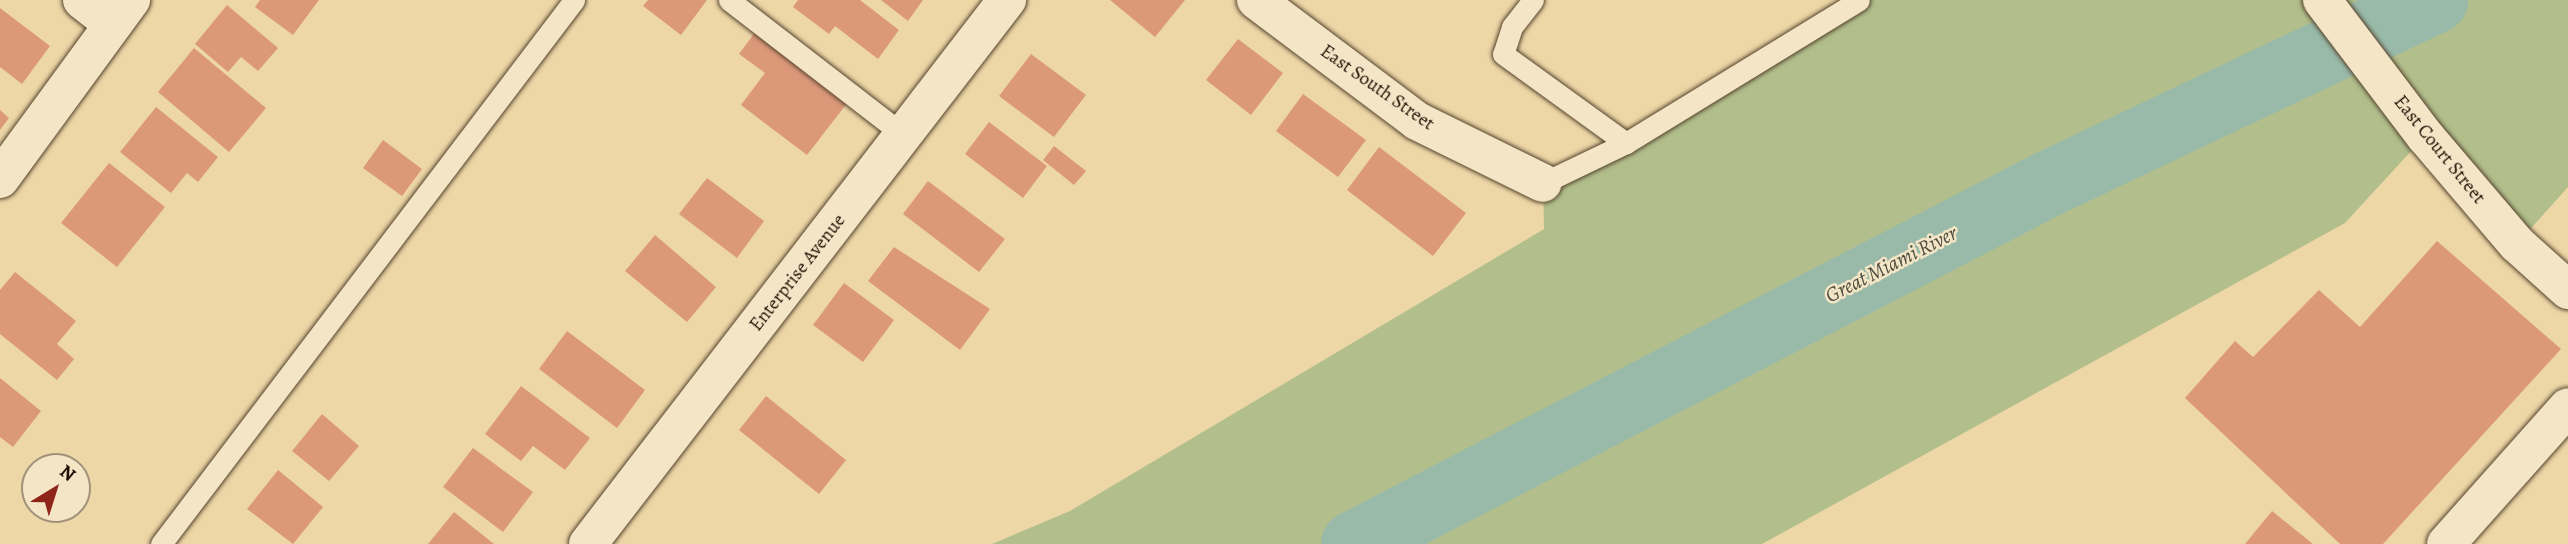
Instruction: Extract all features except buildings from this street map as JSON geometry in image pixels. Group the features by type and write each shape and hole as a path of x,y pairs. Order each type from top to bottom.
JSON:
{"street":[{"path":"0,179 122,12 82,0"},
{"name":"Enterprise Avenue","path":"589,544 1007,0"},
{"name":"East South Street","path":"1256,0 1418,121 1543,183"},
{"name":"East Court Street","path":"2322,0 2426,136 2517,244 2568,290"},
{"path":"2446,544 2568,407"}],"lane":[{"path":"161,544 574,0"},
{"path":"729,0 905,136"},
{"path":"1532,0 1512,27 1503,54 1626,143"},
{"path":"1543,183 1626,143 1859,0"}],"green space":[{"path":"1859,0 2568,0 2568,187 2517,244 2425,136 2345,223 1762,544 992,544 1070,511 1544,229 1543,183"}],"waterway":[{"name":"Great Miami River","path":"1354,544 2046,185 2435,0"}]}
